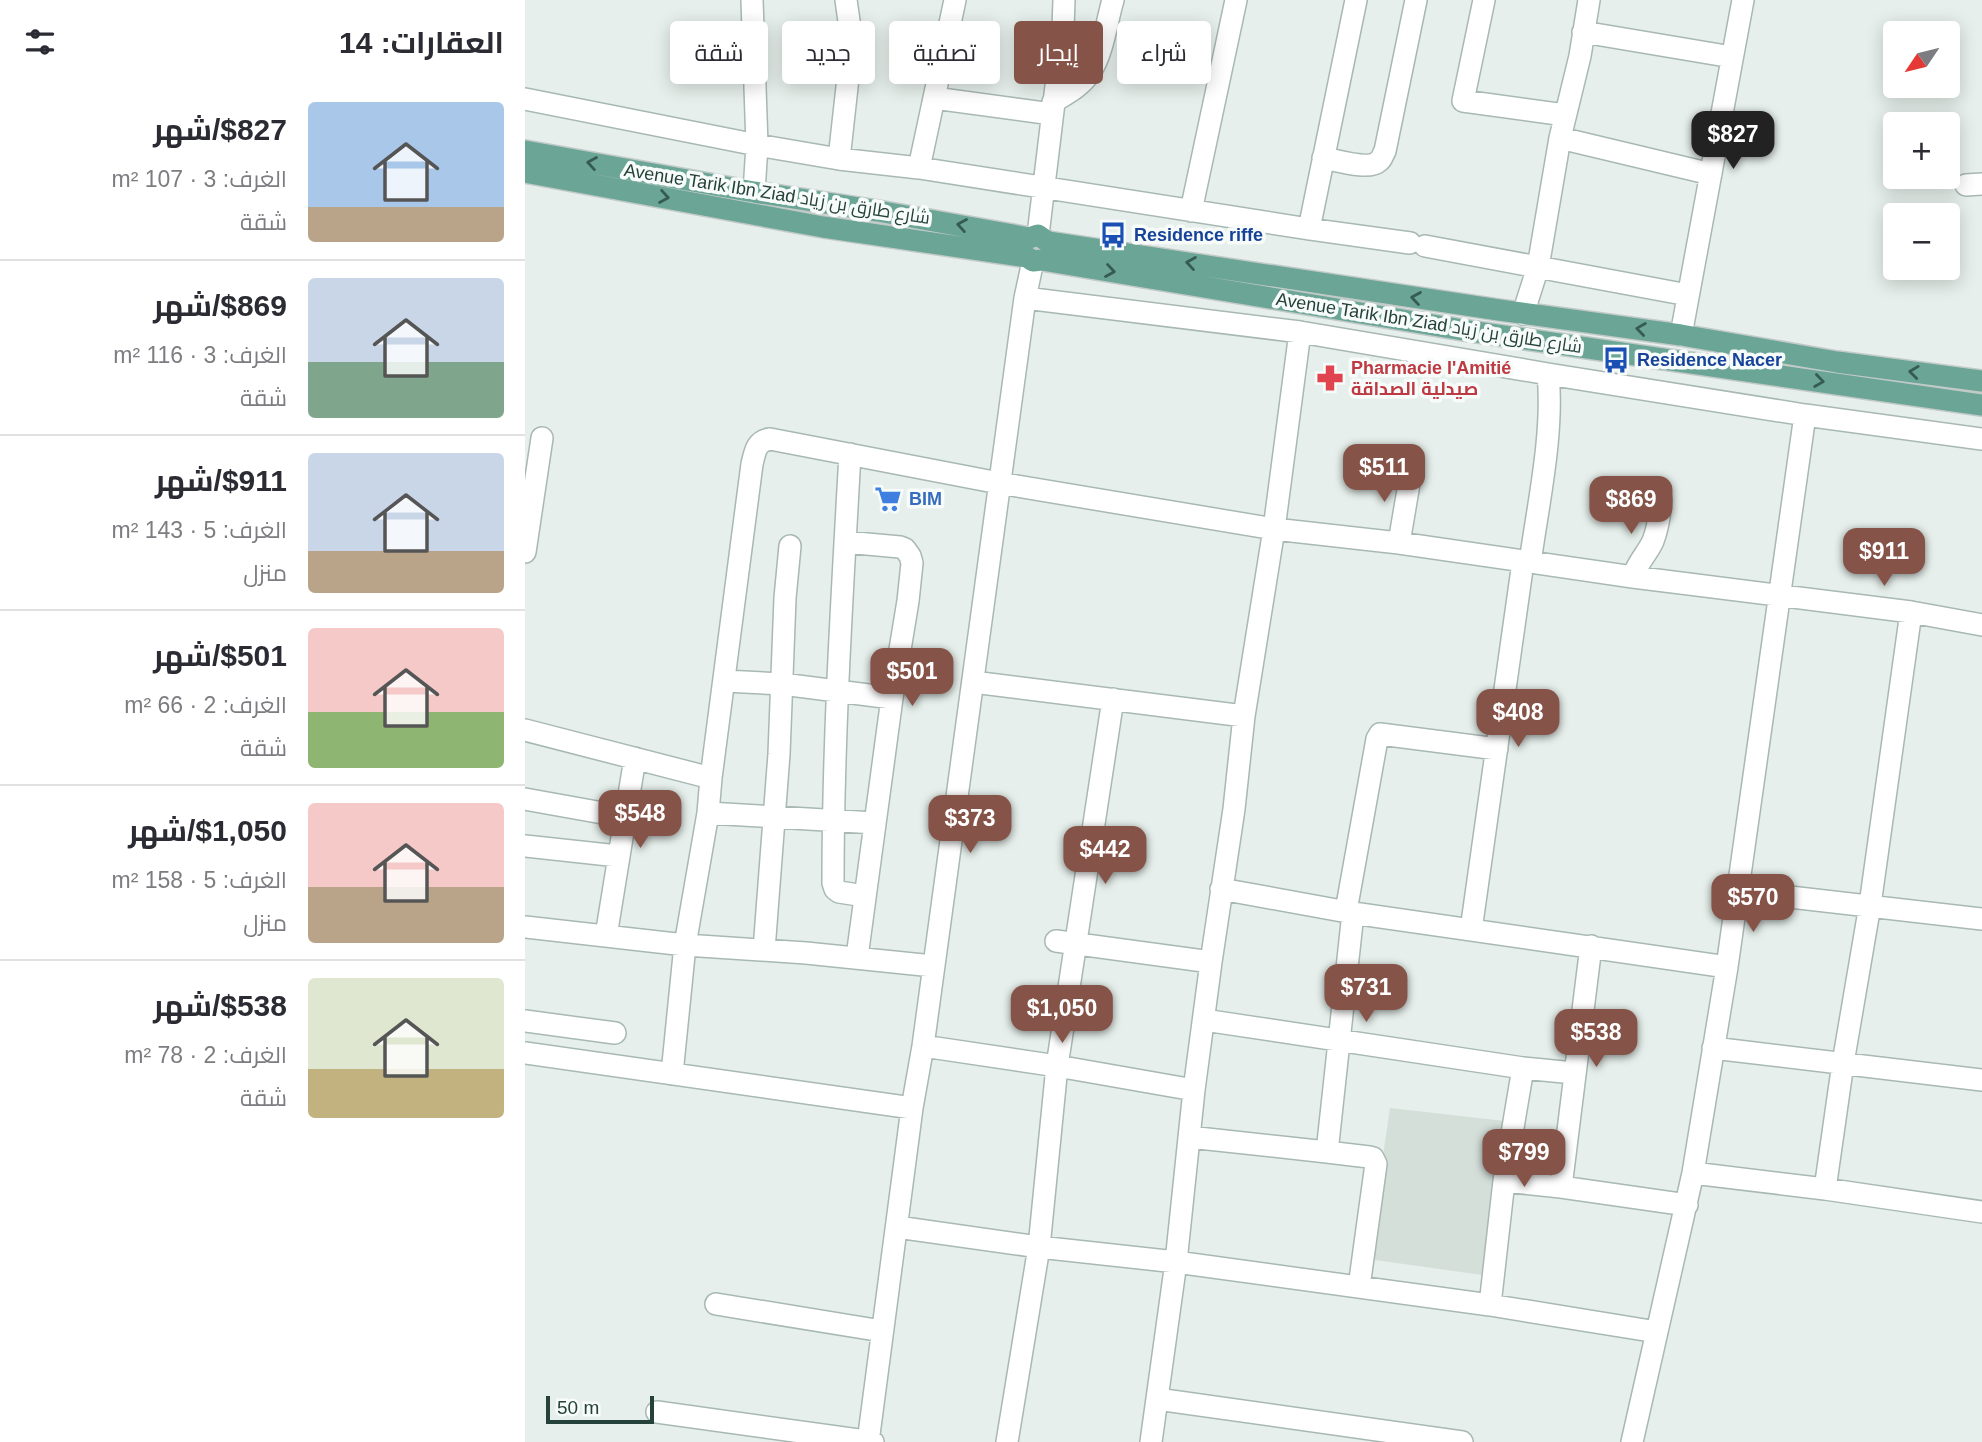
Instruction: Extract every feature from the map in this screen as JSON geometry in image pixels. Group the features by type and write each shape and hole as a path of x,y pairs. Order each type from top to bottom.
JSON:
{"main road":[{"name":"Avenue Tarik Ibn Ziad شارع طارق بن زياد","path":"525,151 878,211 1036,249 1476,332 1981,404"},
{"name":"Avenue Tarik Ibn Ziad شارع طارق بن زياد","path":"525,172 811,225 1036,249 1524,314 1681,335 1837,362 1982,381"}],"street":[{"path":"752,0 757,145 754,192"},
{"path":"839,159 852,42 846,0"},
{"path":"919,168 955,0"},
{"path":"657,1412 791,1436 870,1442 912,1108 923,1046 1025,298 1036,249 1063,28 1064,0"},
{"path":"935,98 1053,108 1088,75 1098,55 1113,0"},
{"path":"1191,211 1236,0"},
{"path":"1309,229 1356,0"},
{"path":"1323,158 1362,166 1381,160 1416,0"},
{"path":"1484,0 1463,101 1565,115"},
{"path":"1524,314 1538,267 1560,138 1580,56 1589,0"},
{"path":"1681,335 1743,0"},
{"path":"1583,32 1732,57"},
{"path":"525,99 839,159 919,168 1418,245 1688,295"},
{"path":"1560,138 1711,174"},
{"path":"1025,298 1300,332 1805,415 1982,439"},
{"path":"1151,1442 1177,1262 1194,1090 1234,809 1244,716 1275,529 1300,332"},
{"path":"1471,930 1547,440 1548,374"},
{"path":"1632,1442 1693,1173 1727,967 1805,415"},
{"path":"525,552 542,438"},
{"path":"672,1074 685,945 708,813 749,482 756,450 763,440 770,439 999,483 1275,529 1399,542 1526,563 1911,612 1982,625"},
{"path":"849,454 832,821 834,887 839,892 865,896"},
{"path":"1399,542 1411,472"},
{"path":"1633,577 1653,541 1661,500"},
{"path":"845,542 900,547 905,549 912,563 857,957"},
{"path":"764,950 775,817 785,598 790,546"},
{"path":"1825,1189 1870,905 1911,612"},
{"path":"725,681 782,684 892,698"},
{"path":"973,682 1244,716"},
{"path":"1007,1442 1039,1247 1066,942 1113,699"},
{"path":"525,730 711,778"},
{"path":"1327,1152 1350,912 1377,738 1380,734 1497,749"},
{"path":"606,936 635,758"},
{"path":"525,799 625,817"},
{"path":"708,813 875,823"},
{"path":"525,846 618,856"},
{"path":"1221,889 1350,912 1727,967"},
{"path":"1738,891 1982,919"},
{"path":"525,928 685,945 857,957 933,967"},
{"path":"1066,942 1211,962"},
{"path":"1561,1187 1591,946"},
{"path":"1204,1020 1339,1042 1574,1073"},
{"path":"525,1021 615,1034"},
{"path":"564,1027 572,1059"},
{"path":"533,1055 564,1027"},
{"path":"923,1046 1194,1090"},
{"path":"1713,1048 1982,1080"},
{"path":"533,1055 912,1108"},
{"path":"1490,1305 1504,1181 1523,1068"},
{"path":"1189,1137 1373,1158 1376,1164 1359,1287"},
{"path":"1693,1173 1982,1212"},
{"path":"1504,1181 1687,1205"},
{"path":"897,1227 1490,1305 1657,1332"},
{"path":"716,1304 882,1331"},
{"path":"1157,1399 1462,1442"}],"shaded area":[{"path":"1390,1108 1505,1121 1482,1275 1368,1259"}],"place":[{"name":"Residence riffe","path":"1113,235"},
{"name":"Residence Nacer","path":"1616,360"},
{"name":"Pharmacie l'Amitié صيدلية الصداقة","path":"1330,378"},
{"name":"BIM","path":"888,499"}]}
